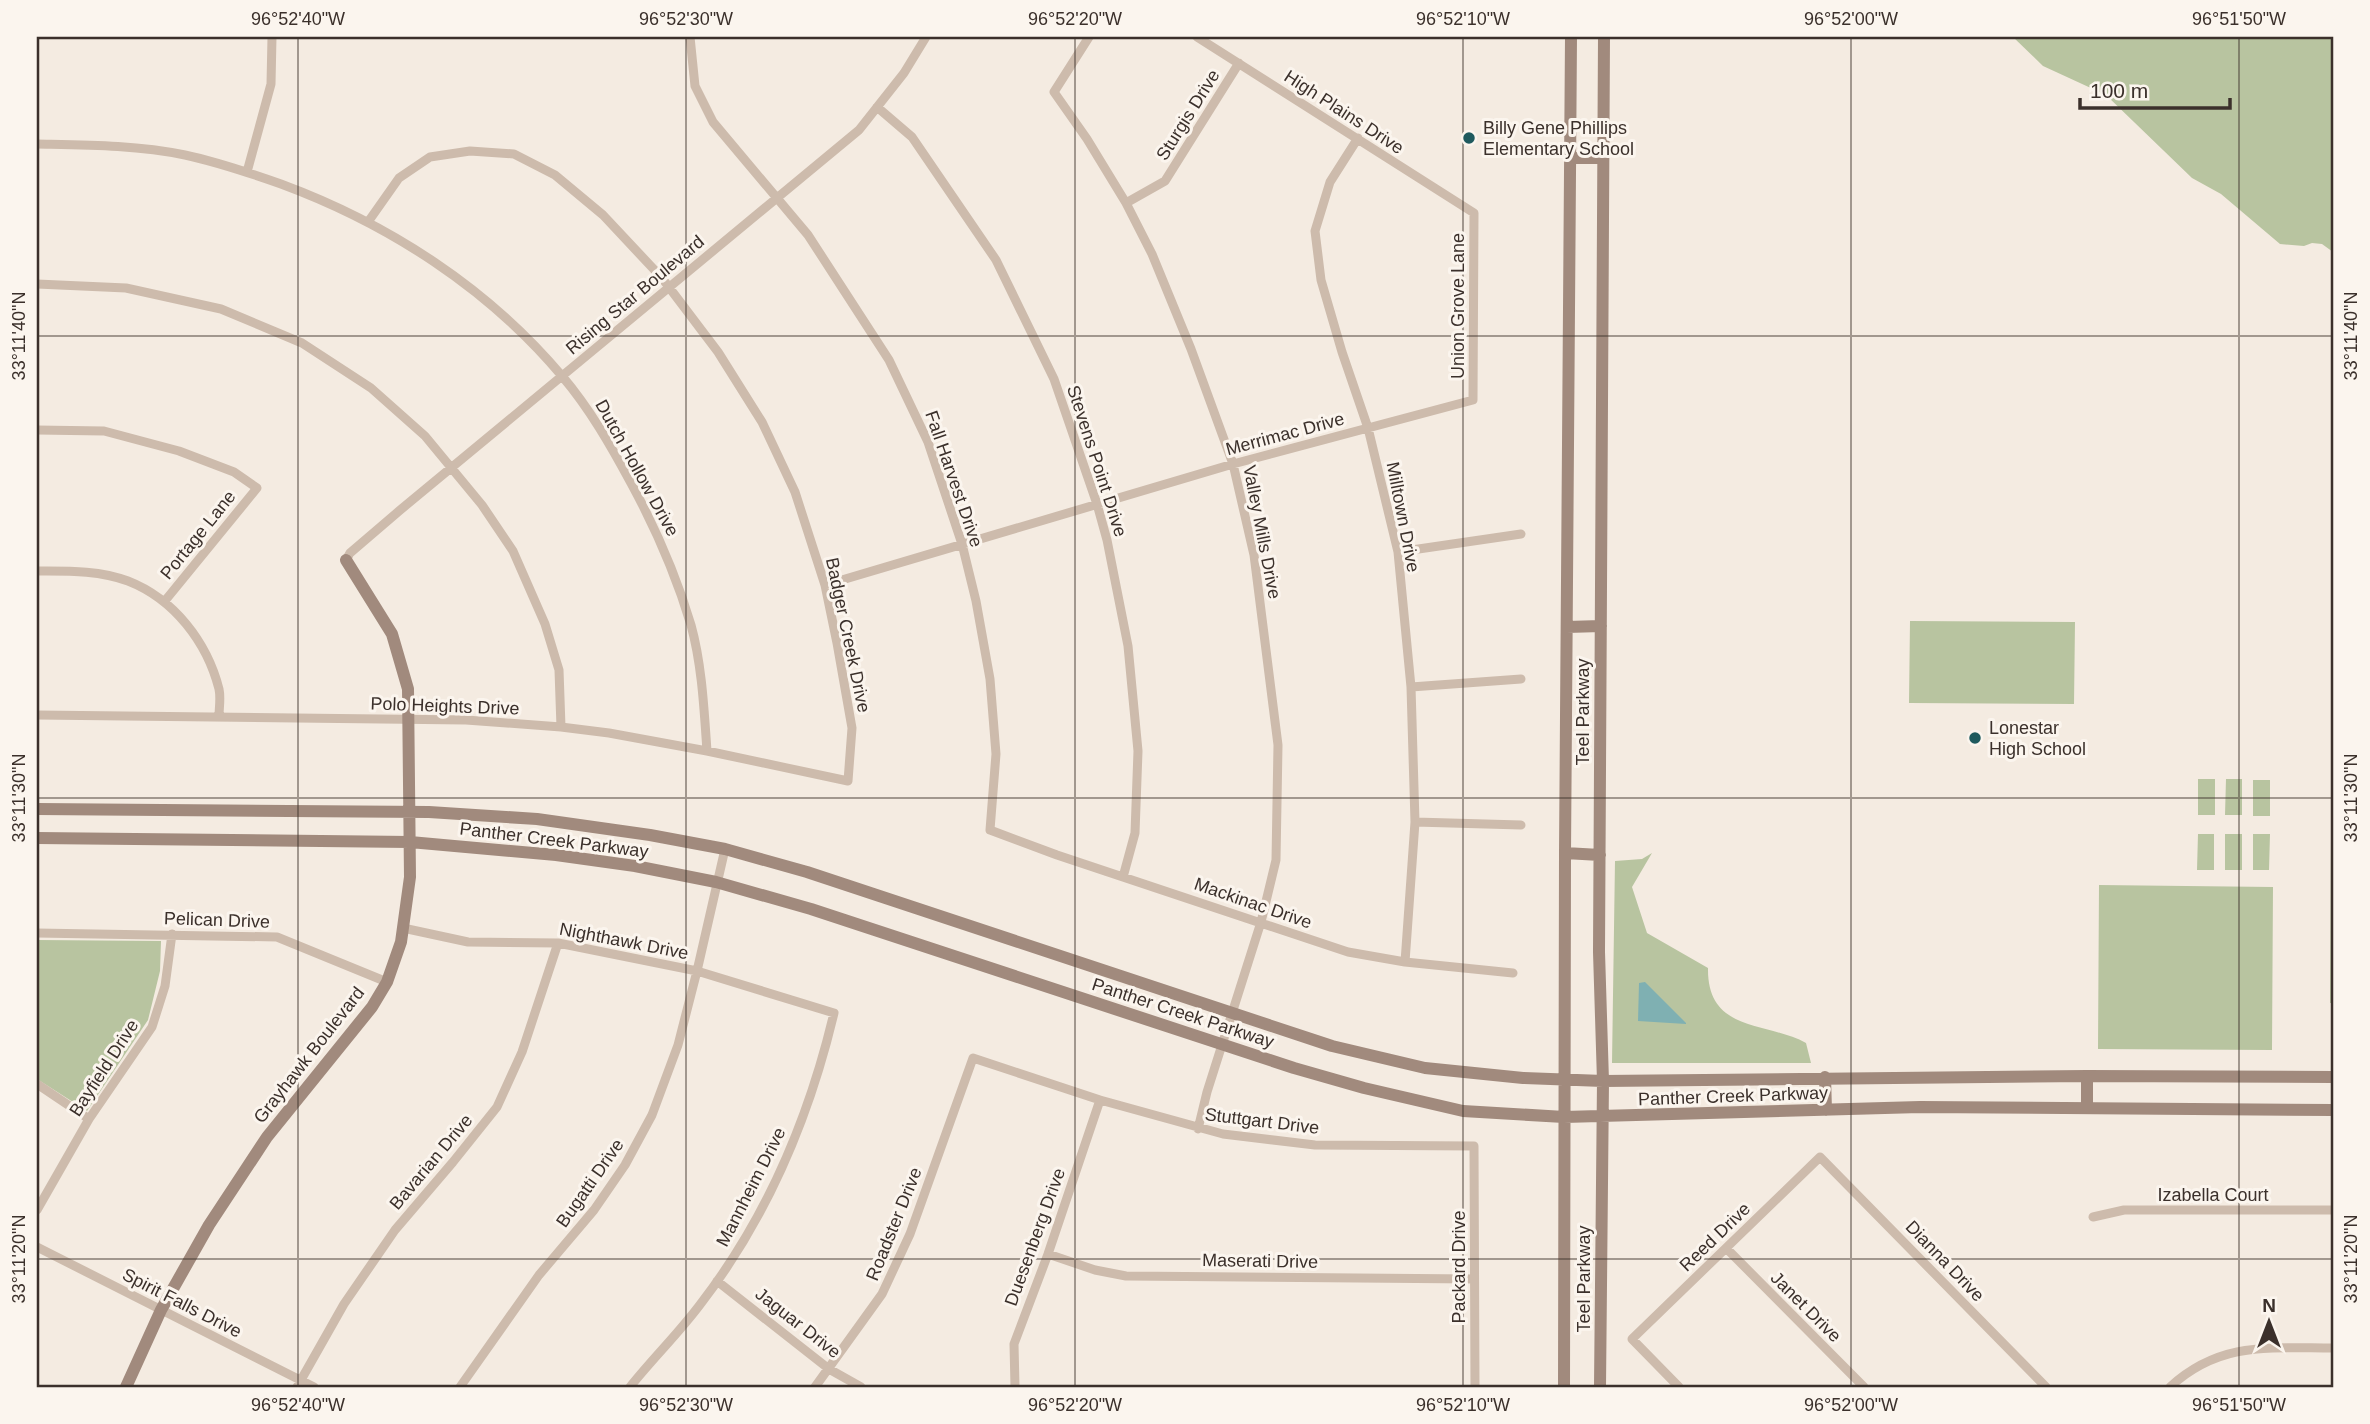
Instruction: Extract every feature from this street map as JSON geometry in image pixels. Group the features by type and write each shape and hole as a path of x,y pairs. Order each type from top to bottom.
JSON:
{"main road":[{"name":"Teel Parkway","path":"1564,1387 1571,37"},
{"name":"Teel Parkway","path":"1600,1387 1603,1080 1599,952 1604,37"},
{"path":"1570,158 1603,158"},
{"name":"Grayhawk Boulevard","path":"126,1387 161,1310 209,1225 267,1137 365,1016 387,982 403,928 409,894 411,812 408,689 392,634 346,560"},
{"path":"1567,627 1601,626"},
{"name":"Panther Creek Parkway","path":"37,809 456,813 537,819 650,835 725,849 807,872 1332,1046 1425,1068 1489,1076 1564,1080 2333,1077"},
{"name":"Panther Creek Parkway","path":"37,838 410,842 597,859 716,882 811,909 1222,1045 1364,1088 1463,1111 1602,1118 1920,1107 2333,1110"},
{"path":"1565,853 1600,855"},
{"path":"2087,1076 2087,1108"},
{"path":"1825,1077 1826,1110"}],"street":[{"path":"247,172 271,84 272,37"},
{"name":"Fall Harvest Drive","path":"690,37 695,86 713,122 808,235 889,360 928,442 962,544 976,601 990,679 996,754 990,830"},
{"name":"Rising Star Boulevard","path":"346,560 350,553 452,467 859,130 904,73 926,37"},
{"name":"Valley Mills Drive","path":"1089,37 1054,92 1087,139 1126,203 1152,254 1191,349 1233,464 1254,555 1278,745 1276,860 1261,922 1198,1129"},
{"name":"High Plains Drive","path":"1197,37 1474,213"},
{"name":"Sturgis Drive","path":"1126,203 1165,181 1239,63"},
{"name":"Stevens Point Drive","path":"877,107 912,137 996,260 1054,379 1097,504 1128,646 1138,751 1135,833 1123,877"},
{"name":"Milltown Drive","path":"1358,138 1330,182 1315,231 1321,281 1368,428 1398,552 1411,687 1415,822 1405,962"},
{"name":"Dutch Hollow Drive","path":"37,144 99,145 185,155 247,172 320,198 390,233 475,291 520,331 562,376 609,443 667,555 691,627 704,692 706,751"},
{"name":"Badger Creek Drive","path":"368,222 399,178 430,157 470,151 514,154 555,174 603,215 670,287 718,352 762,422 795,492 825,585 852,728 848,781"},
{"name":"Union Grove Lane","path":"1473,400 1474,213"},
{"path":"37,284 126,288 220,309 302,343 370,388 425,436 452,467 513,551 545,624 559,670 561,727"},
{"name":"Merrimac Drive","path":"825,585 1233,464 1473,400"},
{"name":"Portage Lane","path":"37,430 104,431 179,451 234,472 257,488 163,602"},
{"path":"1398,552 1521,534"},
{"path":"37,571 81,572 126,580 155,594 183,619 204,651 219,691 219,716"},
{"path":"1411,687 1521,679"},
{"name":"Polo Heights Drive","path":"37,715 466,720 561,727 706,751 848,781"},
{"path":"1415,822 1521,825"},
{"name":"Mackinac Drive","path":"990,830 1348,952 1405,962 1513,973"},
{"name":"Bugatti Drive","path":"460,1387 538,1275 594,1210 625,1166 657,1103 678,1045 725,849"},
{"name":"Nighthawk Drive","path":"403,928 468,942 558,943 697,971 834,1013"},
{"name":"Pelican Drive","path":"37,933 277,937 387,982"},
{"name":"Bayfield Drive","path":"37,1210 89,1119 152,1027 165,986 173,934"},
{"name":"Bavarian Drive","path":"299,1384 344,1304 395,1230 497,1107 522,1052 558,943"},
{"name":"Mannheim Drive","path":"630,1387 702,1303 748,1236 789,1157 822,1064 834,1013"},
{"name":"Stuttgart Drive","path":"973,1058 1198,1129 1252,1139 1315,1145 1474,1146"},
{"name":"Roadster Drive","path":"815,1387 882,1294 910,1234 973,1058"},
{"path":"37,1084 89,1119"},
{"name":"Duesenberg Drive","path":"1015,1387 1014,1344 1048,1254 1100,1100"},
{"name":"Packard Drive","path":"1474,1146 1475,1387"},
{"name":"Reed Drive","path":"1679,1387 1632,1339 1820,1157"},
{"name":"Dianna Drive","path":"1820,1157 2046,1387"},
{"name":"Izabella Court","path":"2093,1217 2124,1210 2333,1210"},
{"name":"Spirit Falls Drive","path":"37,1247 299,1384 314,1387"},
{"name":"Janet Drive","path":"1726,1248 1864,1387"},
{"name":"Maserati Drive","path":"1048,1254 1095,1270 1126,1276 1474,1279"},
{"name":"Jaguar Drive","path":"717,1281 829,1369 861,1387"},
{"path":"2170,1387 2181,1377 2220,1355 2261,1348 2333,1349"}],"green space":[{"path":"2013,37 2333,37 2333,252 2322,244 2280,244 2221,194 2192,178 2106,95 2043,66"},
{"path":"1910,621 2075,622 2074,704 1909,703"},
{"path":"2198,779 2215,779 2215,815 2198,815"},
{"path":"2226,779 2242,779 2242,815 2225,815"},
{"path":"2253,780 2270,780 2270,816 2253,816"},
{"path":"2198,834 2214,834 2214,870 2197,870"},
{"path":"2225,834 2242,834 2242,870 2225,870"},
{"path":"2253,834 2270,834 2269,870 2253,870"},
{"path":"2333,837 2333,1003 2330,1003"},
{"path":"1652,853 1632,887 1647,933 1708,968 1710,989 1717,1004 1728,1014 1742,1022 1806,1043 1811,1063 1612,1063 1615,861 1642,859"},
{"path":"2099,885 2273,887 2272,1050 2098,1049"},
{"path":"37,940 161,941 160,971 148,1020 87,1111 37,1079"}],"water":[{"path":"1645,982 1686,1024 1638,1021 1639,983"}],"place":[{"name":"Billy Gene Phillips Elementary School","path":"1469,138"},
{"name":"Lonestar High School","path":"1975,738"}]}
